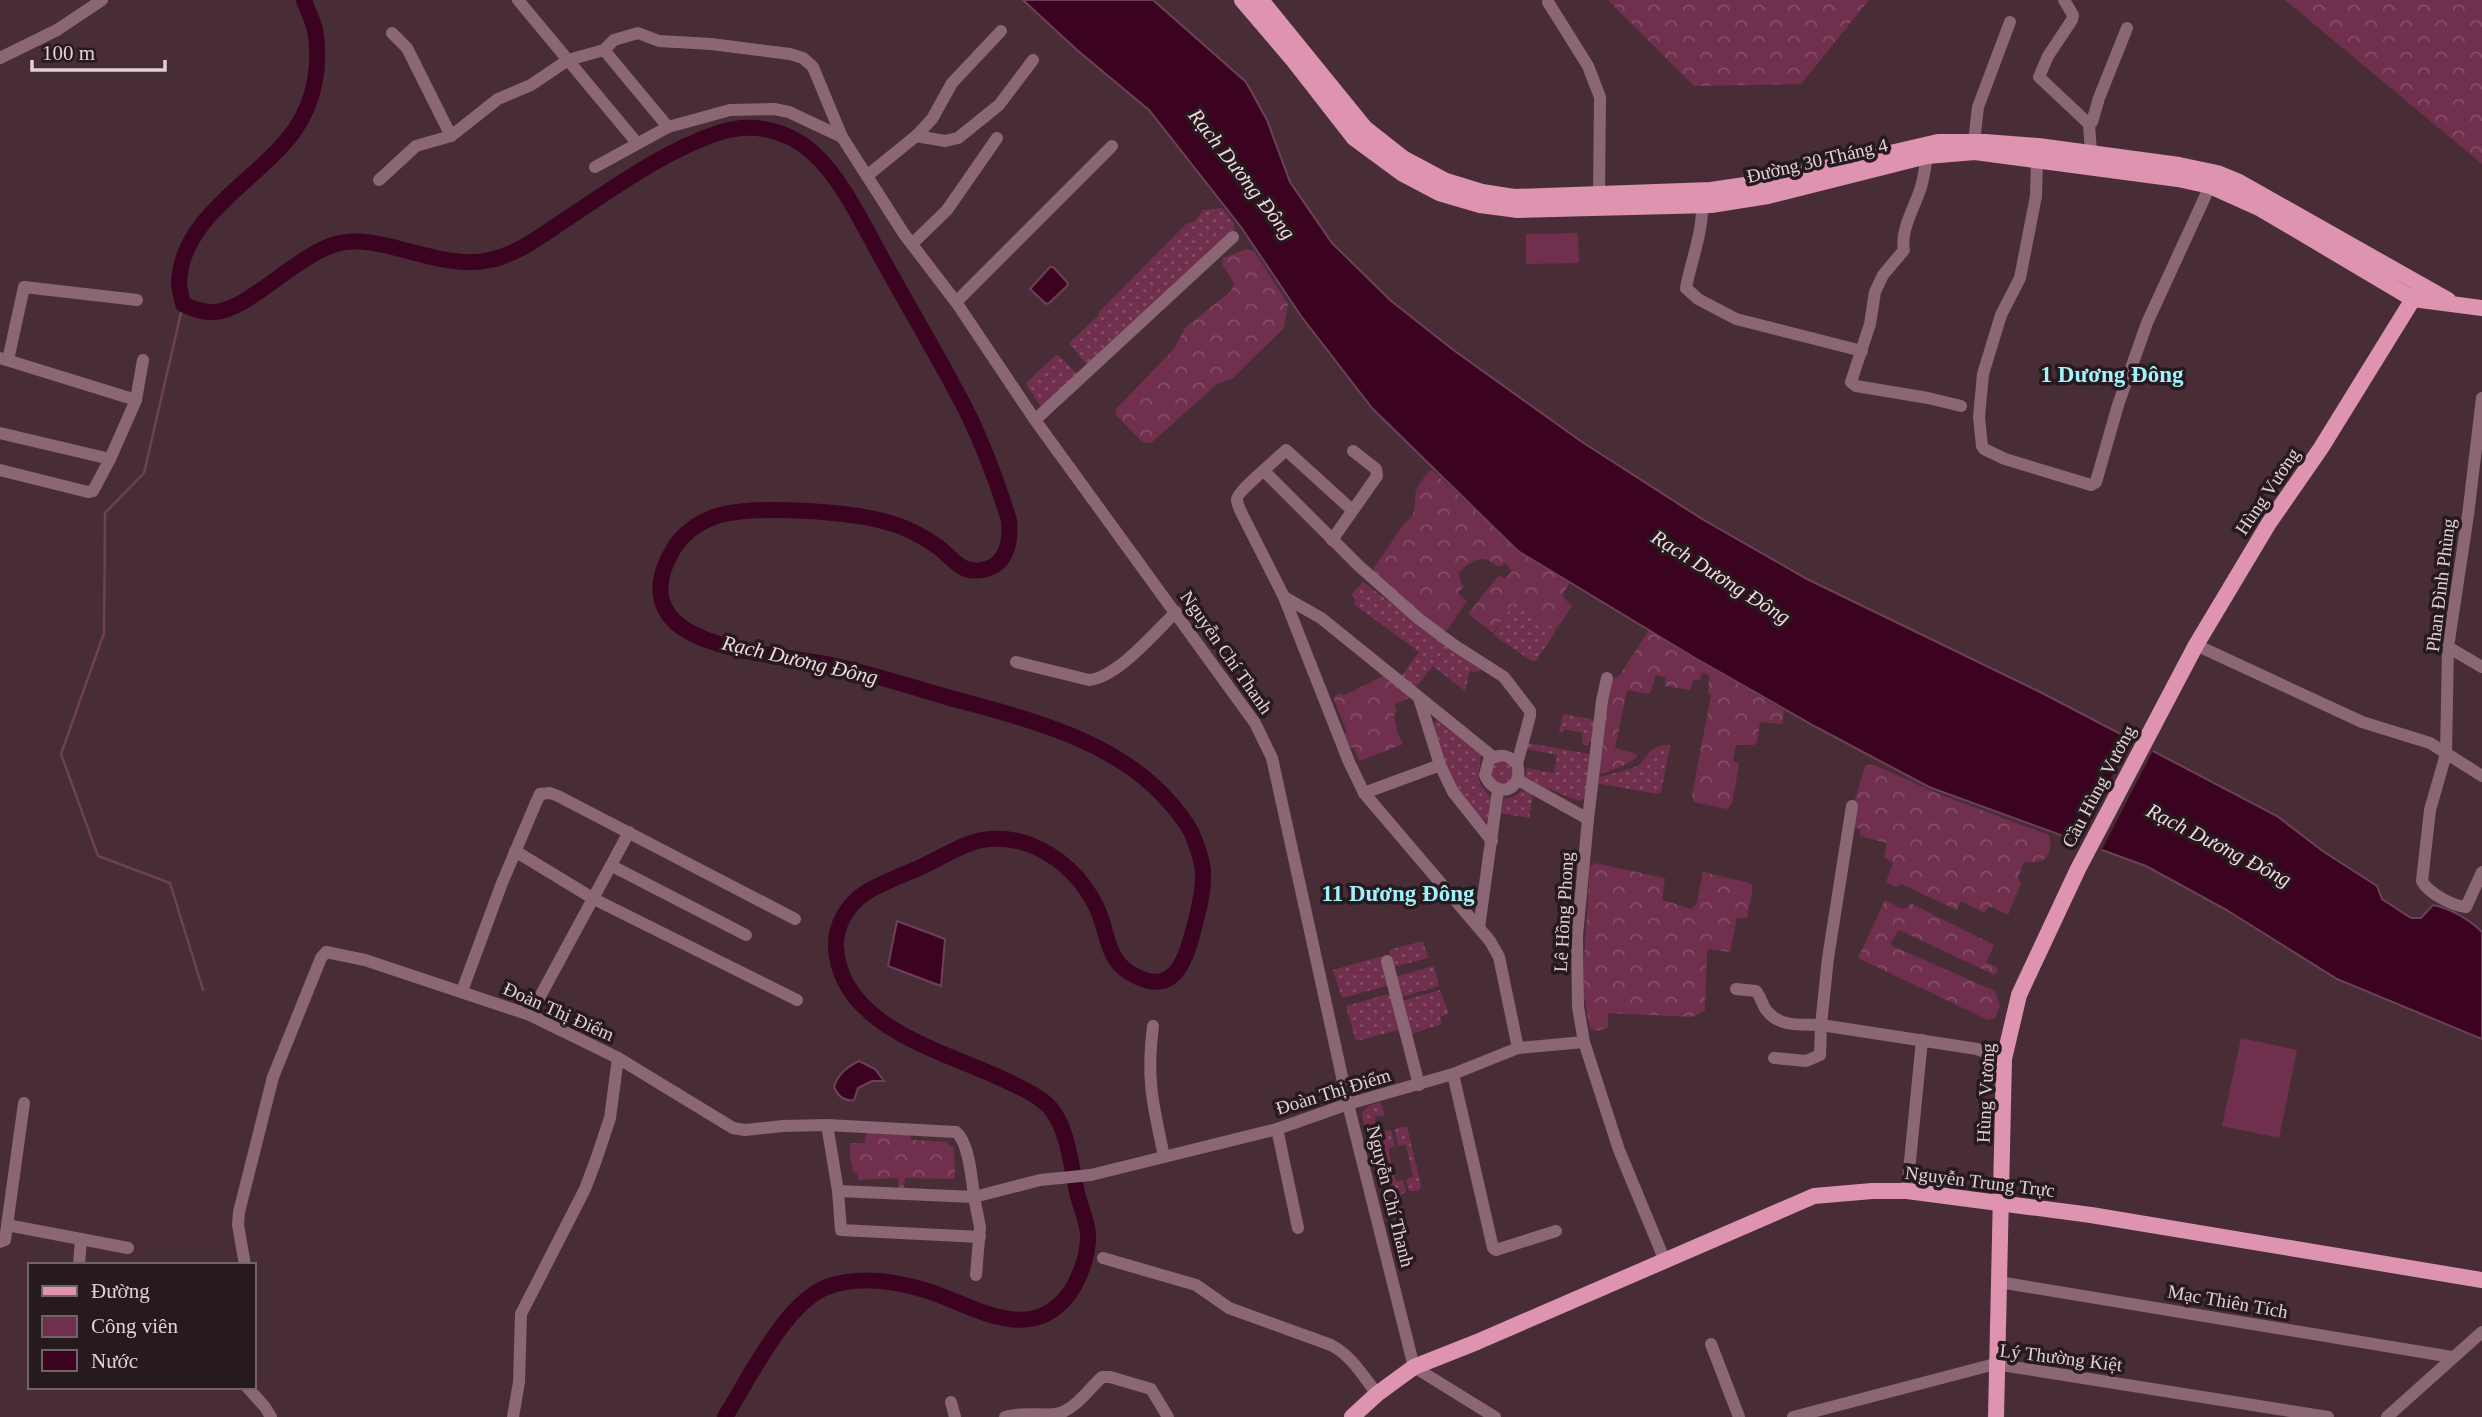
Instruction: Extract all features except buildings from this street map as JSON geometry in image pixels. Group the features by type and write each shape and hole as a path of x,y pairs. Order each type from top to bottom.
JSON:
{"main road":[{"name":"Đường 30 Tháng 4","path":"1242,0 1359,133 1446,181 1513,204 1701,198 1765,182 1926,150 2091,153 2179,164 2214,180"},
{"name":"Đường 30 Tháng 4","path":"1261,0 1359,133"},
{"name":"Đường 30 Tháng 4","path":"1926,150 1938,142 1974,142 2178,179 2239,182 2316,234 2417,292 2482,308"},
{"name":"Đường 30 Tháng 4","path":"1513,204 1599,194 1701,198"},
{"name":"Hùng Vương","path":"2155,723 2196,645 2269,523 2321,448 2417,292"},
{"name":"Cầu Hùng Vương","path":"2078,869 2155,723"},
{"name":"Hùng Vương","path":"1996,1417 1995,1364 2004,1059 2019,995 2078,869"},
{"name":"Nguyễn Trung Trực","path":"1352,1417 1377,1394 1414,1367 1814,1196 1907,1191 2091,1215 2482,1280"}],"street":[{"path":"0,58 57,30 102,0"},
{"path":"518,0 637,143"},
{"path":"2064,0 2073,15 2072,20 2048,55 2039,78 2089,124 2091,153"},
{"path":"1548,2 1588,66 1600,97 1599,194"},
{"path":"1974,142 1978,107 2010,22"},
{"path":"2089,124 2127,28"},
{"path":"868,175 916,136 932,119 953,83 1001,31"},
{"path":"392,33 407,48 451,136"},
{"name":"Nguyễn Chí Thanh","path":"604,50 614,40 638,33 659,41 711,44 790,54 803,58 813,67 842,137 908,239 956,302 1035,420 1255,723 1272,758 1348,1104 1414,1367"},
{"path":"379,180 416,146 451,136 498,99 531,85 568,60 604,50 668,127"},
{"path":"916,136 945,141 958,138 999,105 1033,60"},
{"path":"595,167 668,127 730,110 774,109 800,116 842,137"},
{"path":"908,239 947,210 997,138"},
{"path":"956,302 1112,146"},
{"path":"1926,150 1921,188 1909,221 1904,250 1882,275 1852,379 1853,385 1961,406"},
{"path":"2037,153 2036,196 2020,278 2001,315 1983,374 1979,416 1982,446 2005,459 2091,485 2096,482 2118,405 2147,323 2214,180"},
{"path":"1701,198 1702,222 1686,288 1698,299 1736,319 1862,351"},
{"path":"1035,420 1233,237"},
{"path":"136,400 4,359 24,286 137,300"},
{"path":"0,471 89,492 96,487 136,400 143,360"},
{"name":"Phan Đình Phùng","path":"2482,398 2448,647 2446,754 2430,810 2422,881 2426,888 2459,906 2466,907 2482,872"},
{"path":"0,433 110,460"},
{"path":"1352,510 1291,446 1239,493 1237,503 1284,597 1349,762 1364,793 1479,929 1499,957 1518,1048"},
{"path":"1332,540 1377,476 1376,469 1353,451"},
{"path":"1265,472 1332,540 1419,619 1504,677 1528,706 1530,716 1517,764 1518,780 1510,789 1498,790 1489,784 1485,775 1487,764 1493,757 1510,757 1517,764"},
{"path":"1284,597 1321,618 1493,757"},
{"path":"1016,662 1089,680 1096,679 1127,659 1176,612"},
{"path":"2196,645 2362,722 2430,743 2482,776"},
{"path":"2448,647 2482,667"},
{"name":"Lê Hồng Phong","path":"1607,678 1588,819 1577,936 1578,1007 1584,1042 1619,1150 1665,1261"},
{"path":"1419,697 1440,765 1453,792 1492,841"},
{"path":"1364,793 1440,765"},
{"path":"1518,780 1588,819"},
{"path":"1479,929 1498,790"},
{"path":"462,991 515,851 540,794 558,796 795,919"},
{"path":"1773,1058 1806,1061 1820,1055 1828,958 1852,806"},
{"path":"530,1015 629,832"},
{"path":"515,851 594,899 797,1000"},
{"path":"612,866 747,935"},
{"name":"Đoàn Thị Điểm","path":"245,1263 238,1225 239,1212 273,1077 323,954 334,952 530,1015 618,1058 733,1128 745,1130 827,1125 957,1132 961,1136 969,1162 974,1197 1040,1180 1091,1175 1277,1129 1348,1104 1453,1074 1518,1048 1584,1042"},
{"path":"1387,961 1419,1085"},
{"path":"1735,989 1756,991 1766,1009 1777,1020 1786,1024 1821,1024 1922,1040 1977,1049 2004,1059"},
{"path":"1153,1026 1148,1067 1151,1097 1164,1156"},
{"path":"1907,1191 1922,1040"},
{"path":"513,1417 519,1382 521,1314 585,1189 596,1160 610,1118 618,1058"},
{"path":"1453,1074 1493,1248 1496,1250 1556,1231"},
{"path":"0,1242 5,1240 24,1102"},
{"path":"827,1125 838,1191 840,1229 844,1232 980,1237"},
{"path":"1277,1129 1298,1228"},
{"path":"838,1191 974,1197 980,1227 976,1275"},
{"path":"7,1224 128,1248"},
{"path":"79,1263 81,1239"},
{"path":"1103,1258 1196,1285 1229,1308 1342,1350 1377,1394"},
{"name":"Mạc Thiên Tích","path":"1999,1282 2452,1357"},
{"path":"2387,1417 2482,1332"},
{"path":"1711,1345 1739,1417"},
{"name":"Lý Thường Kiệt","path":"1793,1417 1995,1364 2328,1417"},
{"path":"1414,1367 1495,1417"},
{"path":"1005,1417 1021,1413 1058,1414 1078,1401 1102,1377 1110,1377 1151,1389 1168,1417"},
{"path":"249,1389 271,1417"},
{"path":"951,1402 955,1417"}],"green space":[{"path":"1608,0 1869,0 1801,84 1694,86"},
{"path":"2285,0 2482,0 2482,164"},
{"path":"1222,208 1234,223 1234,230 1094,363 1087,365 1069,343 1186,224 1194,222 1203,210"},
{"path":"1578,233 1579,263 1526,264 1526,234"},
{"path":"1247,249 1254,251 1288,304 1284,328 1233,378 1217,384 1151,443 1142,442 1115,414 1117,408 1174,349 1185,328 1231,291 1234,283 1222,264 1223,258"},
{"path":"1056,355 1078,375 1042,408 1027,382"},
{"path":"1432,470 1518,551 1570,582 1562,596 1572,606 1558,627 1555,629 1518,603 1513,604 1493,633 1468,614 1499,575 1504,579 1512,572 1506,563 1498,567 1482,559 1468,564 1459,572 1464,586 1458,593 1467,601 1447,630 1441,631 1375,577 1373,569 1412,516 1417,489"},
{"path":"1363,582 1481,670 1475,673 1470,670 1465,691 1433,666 1415,688 1401,677 1419,652 1354,604 1356,599 1351,595"},
{"path":"1518,603 1555,629 1536,661 1493,635 1513,604"},
{"path":"1649,630 1784,711 1782,724 1760,722 1757,742 1754,745 1736,745 1733,761 1739,764 1732,804 1727,809 1694,802 1692,795 1711,695 1708,693 1709,675 1702,673 1700,680 1693,680 1690,690 1665,686 1665,677 1656,675 1650,694 1627,690 1615,748 1637,754 1636,758 1602,774 1599,771 1611,680 1619,676"},
{"path":"1383,676 1410,697 1394,705 1397,711 1394,714 1397,732 1403,744 1360,761 1353,747 1348,749 1342,735 1347,732 1333,697 1341,693 1343,696"},
{"path":"1563,714 1595,720 1594,743 1582,744 1583,733 1564,729 1563,733 1559,732"},
{"path":"1436,720 1481,755 1479,778 1492,799 1491,824 1468,805 1453,781 1434,725"},
{"path":"1527,743 1590,754 1585,799 1579,801 1527,780 1527,768 1554,773 1557,755 1527,749"},
{"path":"1670,746 1661,792 1658,794 1596,783 1596,778 1637,766 1651,751"},
{"path":"1502,762 1510,765 1513,773 1510,781 1502,784 1494,781 1491,773 1494,765"},
{"path":"1872,764 1941,795 2049,835 2050,849 2046,858 2037,862 2024,862 2018,877 2021,884 2008,915 1989,906 1984,913 1961,901 1957,910 1901,884 1897,887 1886,882 1893,863 1884,857 1887,843 1860,836 1860,829 1852,827 1854,803 1865,766"},
{"path":"1522,791 1533,796 1529,818 1501,813 1504,799"},
{"path":"1594,863 1665,878 1662,900 1692,909 1697,903 1703,872 1750,883 1753,887 1747,918 1737,918 1730,952 1709,949 1707,952 1705,1010 1692,1017 1608,1013 1608,1028 1596,1031 1590,1028 1584,996 1584,960 1590,867"},
{"path":"1885,900 1902,909 1907,908 1910,903 1994,945 1986,962 1998,968 1995,975 1899,930 1891,942 1892,946 1995,991 2000,1006 1995,1018 1988,1020 1858,958"},
{"path":"1423,941 1428,958 1394,967 1389,950"},
{"path":"1382,956 1390,985 1342,998 1333,970"},
{"path":"1434,966 1439,986 1401,997 1395,977"},
{"path":"1440,990 1449,1014 1440,1017 1442,1024 1411,1034 1402,1001"},
{"path":"1392,993 1402,1029 1356,1041 1346,1006"},
{"path":"2241,1038 2297,1050 2279,1138 2222,1126"},
{"path":"1380,1102 1385,1115 1375,1117 1375,1123 1369,1126 1370,1133 1365,1134 1362,1113 1368,1106"},
{"path":"1407,1127 1421,1185 1419,1191 1409,1191 1406,1179 1413,1177 1406,1144 1398,1146 1395,1129"},
{"path":"1391,1130 1395,1146 1388,1149 1396,1181 1403,1180 1406,1191 1401,1195 1393,1194 1380,1138 1383,1132"},
{"path":"866,1131 910,1132 911,1140 947,1142 954,1147 955,1177 905,1178 904,1190 899,1190 898,1178 858,1180 858,1173 853,1172 850,1161 850,1143 865,1143"}],"water":[{"path":"1023,0 1153,0 1246,82 1267,120 1290,182 1332,243 1390,300 1452,349 1582,442 1702,519 1807,579 2044,694 2277,816 2324,852 2377,886 2382,899 2411,918 2421,918 2433,905 2472,923 2482,932 2482,1039 2337,979 2225,909 2146,866 1929,787 1695,658 1518,551 1372,408 1301,316 1241,227 1149,110 1077,50"},
{"path":"1050,267 1068,283 1048,304 1030,289"},
{"path":"897,921 945,939 941,986 888,966"},
{"path":"859,1061 875,1069 884,1081 872,1081 858,1088 854,1100 844,1099 834,1087 843,1071"}],"pier":[{"path":"2133,735 2155,747 2100,853 2077,844"}],"waterway":[{"name":"Rạch Dương Đông","path":"304,0 313,22 317,43 317,68 308,106 282,146 226,198 193,237 183,259 179,283 183,304 206,312 228,309 258,293 321,250 353,241 451,261 471,262 501,257 530,243 640,171 698,141 718,133 743,128 768,130 791,138 812,152 843,190 969,416 991,467 1009,520 1006,552 997,564 975,571 958,564 938,547 916,534 876,519 803,511 731,513 714,517 697,526 674,548 660,583 665,608 672,619 682,627 709,641 873,675 1036,722 1096,747 1149,782 1172,805 1189,827 1200,854 1203,868 1202,892 1187,950 1176,972 1168,979 1158,982 1145,980 1122,967 1111,951 1096,906 1076,877 1049,854 1017,841 982,840 967,844 872,889 853,904 840,924 836,947 842,975 856,998 877,1018 902,1034 1038,1097 1058,1119 1066,1140 1088,1233 1085,1257 1069,1294 1054,1309 1037,1318 1001,1318 928,1291 890,1282 852,1281 827,1287 812,1296 783,1325 725,1417"},
{"path":"183,304 144,473 105,513 104,633 61,754 98,856 170,883 203,990"}],"district":[{"name":"1 Dương Đông","path":"2112,374"},
{"name":"11 Dương Đông","path":"1398,893"}]}
